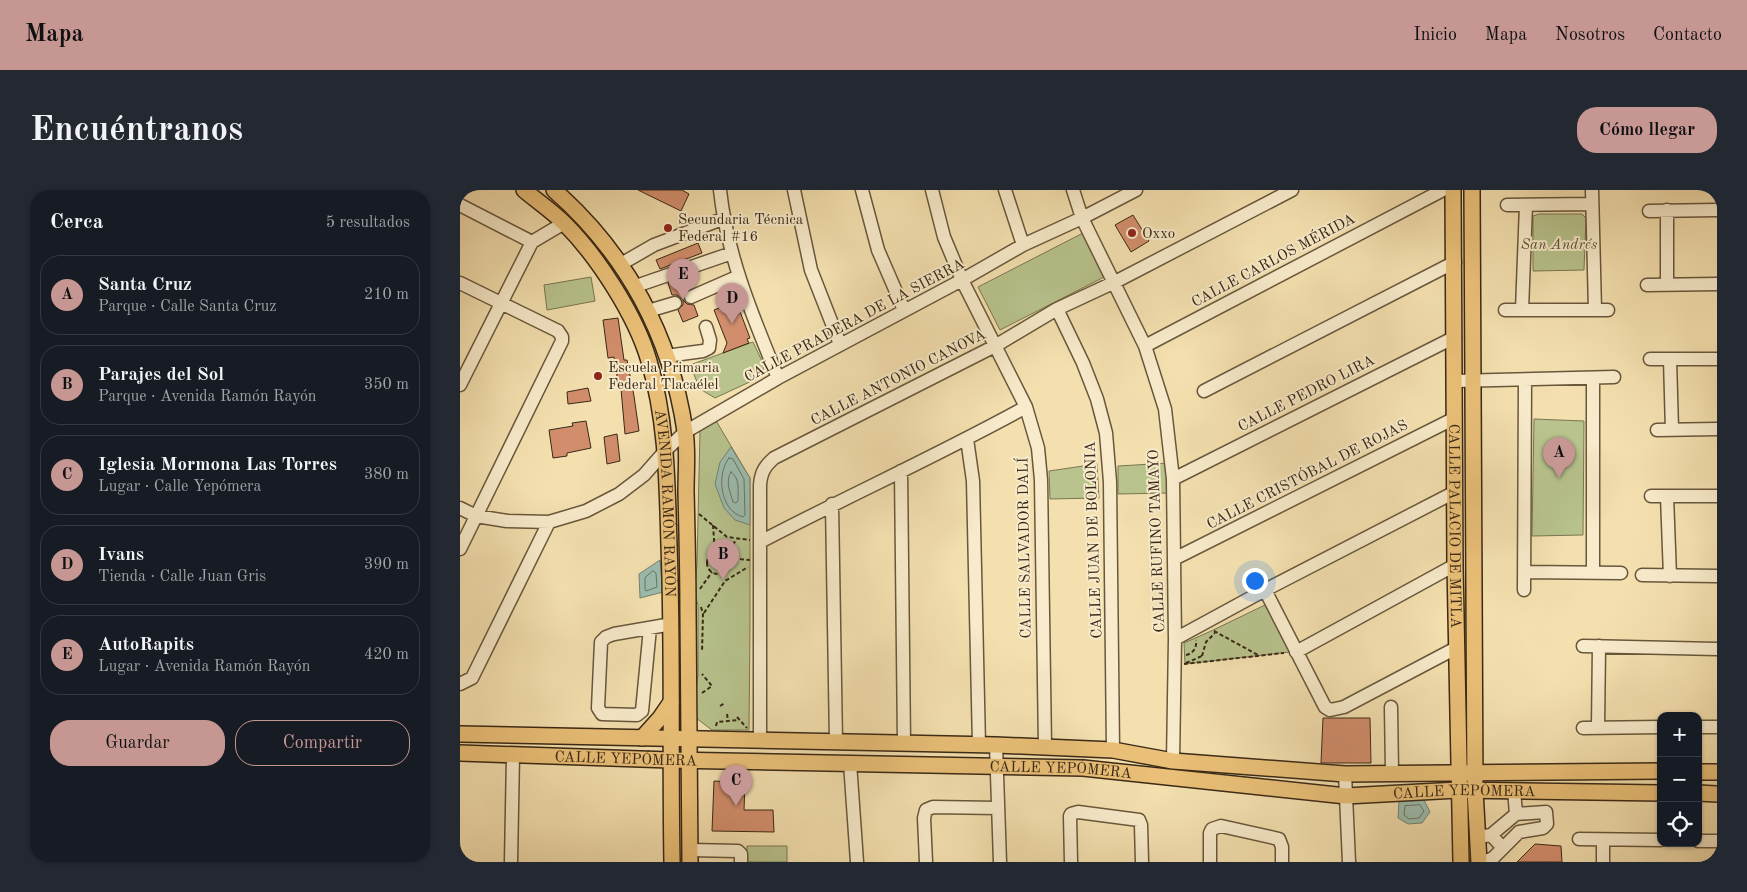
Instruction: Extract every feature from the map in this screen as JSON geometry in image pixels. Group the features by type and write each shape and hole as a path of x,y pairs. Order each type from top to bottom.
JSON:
{"main road":[{"name":"AVENIDA RAMÓN RAYÓN","path":"524,190 564,223 592,254 619,297 649,360 662,417 666,450 672,624 670,739 672,862"},
{"name":"AVENIDA RAMÓN RAYÓN","path":"554,190 584,218 611,249 636,286 666,356 685,432 690,712 690,856"},
{"name":"CALLE PALACIO DE MITLA","path":"1453,190 1455,262 1454,565 1461,862"},
{"name":"CALLE PALACIO DE MITLA","path":"1472,190 1475,772 1476,790 1484,836 1479,862"},
{"path":"642,738 671,702"},
{"path":"690,712 703,729 721,739"},
{"name":"CALLE YEPÓMERA","path":"460,734 996,745 1113,750 1174,761 1345,774 1392,772 1657,771"},
{"name":"CALLE YEPÓMERA","path":"460,753 670,760 1084,768 1346,796 1458,790 1657,793"},
{"path":"1702,772 1717,772"},
{"path":"1702,793 1717,794"}],"street":[{"path":"720,190 732,253 745,297 778,378"},
{"path":"794,190 811,270 840,344"},
{"path":"862,190 878,250 904,310"},
{"name":"CALLE SALVADOR DALÍ","path":"932,190 944,237 962,280 1026,407 1038,448 1041,480 1045,747"},
{"path":"1005,190 1023,246"},
{"name":"CALLE RUFINO TAMAYO","path":"1072,190 1082,218 1145,346 1165,409 1173,478 1174,761"},
{"name":"CALLE PRADERA DE LA SIERRA","path":"460,508 476,516 508,521 549,522 586,511 619,494 644,475 685,432 840,344 1023,246 1136,190"},
{"name":"CALLE ANTONIO CANOVA","path":"760,741 760,476 763,469 774,458 995,346 1057,309 1115,282 1292,190"},
{"name":"CALLE CARLOS MÉRIDA","path":"1145,346 1443,190"},
{"path":"1592,190 1595,310"},
{"path":"1506,204 1592,204"},
{"path":"460,205 532,242"},
{"path":"1522,310 1526,205"},
{"path":"1667,210 1667,284"},
{"path":"1649,211 1717,210"},
{"path":"621,264 654,246 725,218"},
{"path":"460,384 532,242 564,223"},
{"path":"636,286 732,253"},
{"path":"1204,391 1455,262"},
{"path":"691,297 739,276"},
{"path":"460,283 558,331 562,337 561,344 460,549"},
{"path":"1647,285 1717,284"},
{"path":"648,311 675,303"},
{"name":"CALLE JUAN DE BOLONIA","path":"1057,309 1083,363 1106,433 1110,482 1113,750"},
{"path":"1505,310 1608,310"},
{"path":"666,356 704,351 709,348 710,340 706,327"},
{"name":"CALLE PEDRO LIRA","path":"1173,478 1455,337"},
{"path":"1650,359 1717,359"},
{"path":"1670,359 1672,430"},
{"path":"1455,381 1614,377"},
{"path":"1593,572 1594,378"},
{"path":"1524,590 1525,380"},
{"path":"760,541 967,439 1026,407"},
{"name":"CALLE CRISTÓBAL DE ROJAS","path":"1174,559 1455,418"},
{"path":"1657,430 1717,429"},
{"path":"967,439 973,481 979,745"},
{"path":"901,471 904,743"},
{"path":"1175,639 1265,590 1455,492"},
{"path":"1651,496 1717,496"},
{"path":"1667,496 1670,576"},
{"path":"832,504 836,742"},
{"path":"460,684 472,678 549,522"},
{"path":"1296,652 1454,565"},
{"path":"1524,572 1621,573"},
{"path":"1642,575 1717,576"},
{"path":"1265,590 1325,707 1330,710 1344,708 1456,648"},
{"path":"650,628 642,712 637,715 602,714 599,712 601,642 606,637 614,634 672,624"},
{"path":"1583,646 1717,649"},
{"path":"1598,728 1599,646"},
{"path":"1391,707 1392,772"},
{"path":"621,715 621,738"},
{"path":"1584,728 1657,727"},
{"path":"1702,727 1717,727"},
{"path":"996,745 1000,862"},
{"path":"511,862 512,755"},
{"path":"850,763 857,862"},
{"path":"1345,774 1349,862"},
{"path":"1514,790 1516,814"},
{"path":"1484,862 1493,858 1519,832 1545,826 1546,791"},
{"path":"926,862 924,818 926,810 933,807 997,808"},
{"path":"1071,862 1070,816 1078,812 1139,820 1141,825 1142,862"},
{"path":"1503,848 1484,836 1516,814 1546,812"},
{"path":"1210,862 1210,833 1212,829 1221,826 1276,838 1282,846 1282,862"},
{"path":"1579,840 1657,840"},
{"path":"1603,840 1603,862"},
{"path":"1702,841 1717,841"},
{"path":"690,856 710,856 738,851 741,854 741,862"}],"path":[{"path":"686,514 698,513 727,537 760,541"},
{"path":"713,525 715,553"},
{"path":"725,555 737,538"},
{"path":"719,552 725,555 728,566 724,571 718,574 712,572 707,567 707,560 712,554 719,552"},
{"path":"727,558 760,563"},
{"path":"702,657 703,614 725,580 750,566 760,563"},
{"path":"1212,629 1259,656"},
{"path":"1202,656 1206,642 1216,632"},
{"path":"1184,655 1193,652 1196,647 1195,638"},
{"path":"1202,656 1184,664 1296,652"},
{"path":"1202,656 1208,661"},
{"path":"699,695 712,686 701,674"},
{"path":"720,706 725,703"},
{"path":"727,714 728,721"},
{"path":"717,722 740,720"}],"green space":[{"name":"San Andrés","path":"1539,214 1582,214 1586,218 1584,270 1533,271 1533,216"},
{"path":"1083,233 1106,276 1000,330 978,287"},
{"path":"591,277 595,301 547,310 544,285"},
{"path":"753,342 763,363 764,370 756,379 715,398 700,389 690,365"},
{"path":"715,419 750,478 749,730 712,730 696,718 693,703 698,676 698,605 694,593 697,564 700,432 707,422"},
{"path":"1534,419 1584,421 1583,535 1532,536"},
{"path":"1169,463 1170,493 1118,494 1118,466"},
{"path":"1097,464 1099,498 1050,499 1049,471"},
{"path":"1265,605 1290,652 1185,664 1184,643"},
{"path":"747,846 787,846 787,862 747,862"}],"water":[{"path":"731,447 750,478 750,525 735,520 724,508 715,484 720,462"},
{"path":"660,560 663,592 640,598 639,574"},
{"path":"1424,800 1430,812 1422,823 1408,824 1398,818 1399,801"}],"building":[{"path":"638,190 682,190 689,194 681,211"},
{"name":"Oxxo","path":"1133,215 1149,241 1131,252 1115,225"},
{"path":"698,243 702,253 660,269 656,260"},
{"path":"690,276 692,281 686,284 688,289 684,293 683,300 677,295 672,295 668,283"},
{"path":"683,300 687,304 694,305 698,316 683,322 678,310 683,305"},
{"path":"736,301 750,338 747,339 749,343 723,353 727,343 714,310"},
{"path":"618,318 624,360 627,360 639,431 625,434 621,389 619,389 614,357 608,358 603,320"},
{"path":"588,388 591,401 568,404 567,392"},
{"path":"586,421 591,448 567,453 567,456 553,458 549,430 573,426 572,423"},
{"path":"617,434 620,461 607,464 604,437"},
{"path":"1323,718 1370,718 1371,763 1321,763"},
{"path":"714,781 745,783 744,810 773,810 774,832 712,831"},
{"path":"1535,844 1561,846 1562,862 1517,862"}],"place":[{"name":"Secundaria Técnica Federal #16","path":"668,228"},
{"name":"Oxxo","path":"1132,233"},
{"name":"AutoRapits","path":"683,300"},
{"name":"Ivans","path":"732,324"},
{"name":"Escuela Primaria Federal Tlacaélel","path":"598,376"},
{"name":"Santa Cruz","path":"1559,478"},
{"name":"Parajes del Sol","path":"723,580"},
{"name":"Iglesia Mormona Las Torres","path":"736,806"}]}
